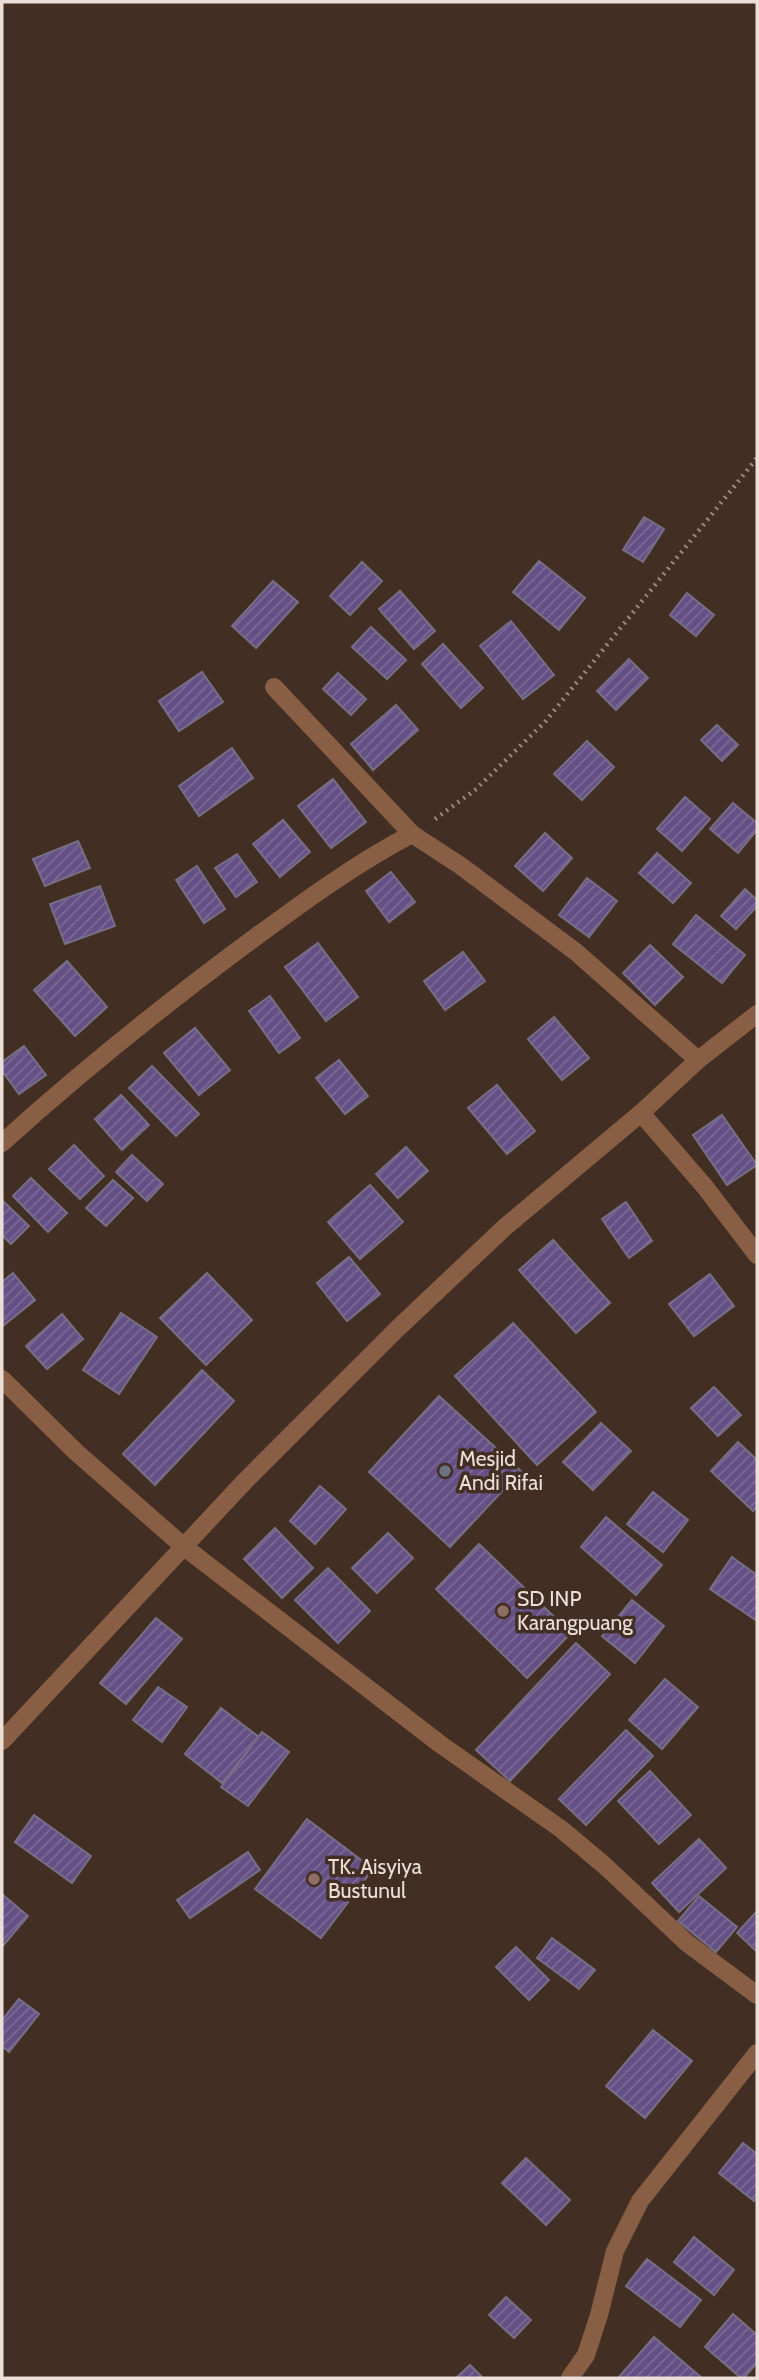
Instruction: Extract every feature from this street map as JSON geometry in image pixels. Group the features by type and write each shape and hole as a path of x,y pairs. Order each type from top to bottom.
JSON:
{"street":[{"path":"274,687 412,834 461,866 576,953 698,1060"},
{"path":"2,1143 42,1107 208,973 284,916 386,848 412,834"},
{"path":"2,1741 183,1546 396,1330 505,1227 641,1113 698,1060 757,1014"},
{"path":"641,1113 705,1187 757,1255"},
{"path":"2,1379 76,1452 183,1546 440,1744 561,1829 604,1865 687,1943 757,1995"},
{"path":"570,2378 586,2355 615,2251 640,2201 757,2053"}],"path":[{"path":"412,834 475,790 545,722 757,458"}],"building":[{"path":"644,517 664,529 643,562 623,550"},
{"path":"539,561 585,598 559,630 513,592"},
{"path":"362,562 382,581 350,615 330,596"},
{"path":"273,581 298,602 256,648 232,626"},
{"path":"400,591 435,631 414,649 379,609"},
{"path":"687,593 714,615 696,636 670,615"},
{"path":"511,621 554,675 523,699 480,646"},
{"path":"371,627 406,660 387,679 352,647"},
{"path":"443,644 483,688 461,708 422,664"},
{"path":"629,659 648,678 616,710 597,691"},
{"path":"202,672 223,702 179,731 159,701"},
{"path":"338,673 366,699 351,715 323,689"},
{"path":"396,705 418,730 373,770 351,744"},
{"path":"717,725 738,745 722,761 701,740"},
{"path":"587,741 614,767 582,800 554,774"},
{"path":"232,748 253,778 199,816 179,786"},
{"path":"333,779 366,822 331,848 298,806"},
{"path":"685,797 710,819 682,851 657,829"},
{"path":"733,803 757,823 757,830 738,853 710,829"},
{"path":"283,820 310,852 280,877 253,844"},
{"path":"545,833 572,858 543,891 515,866"},
{"path":"78,841 90,868 45,886 33,859"},
{"path":"657,853 691,883 673,903 639,873"},
{"path":"237,854 257,882 236,897 215,868"},
{"path":"197,866 225,909 204,923 176,880"},
{"path":"391,872 415,902 389,922 366,891"},
{"path":"587,878 617,901 589,937 559,915"},
{"path":"100,886 115,926 65,944 50,904"},
{"path":"745,889 757,900 757,906 736,929 721,916"},
{"path":"696,915 745,955 722,983 673,944"},
{"path":"318,943 358,997 326,1021 285,967"},
{"path":"650,945 683,977 655,1005 623,973"},
{"path":"463,952 485,981 445,1010 424,981"},
{"path":"67,961 107,1007 75,1036 34,990"},
{"path":"270,996 300,1038 279,1053 249,1011"},
{"path":"554,1017 589,1058 562,1080 528,1039"},
{"path":"195,1028 230,1070 199,1095 164,1053"},
{"path":"24,1046 46,1075 19,1094 2,1071 2,1062"},
{"path":"339,1060 368,1096 345,1114 316,1078"},
{"path":"152,1066 199,1114 176,1136 129,1088"},
{"path":"497,1085 535,1131 507,1154 468,1108"},
{"path":"121,1095 149,1125 122,1150 95,1119"},
{"path":"722,1115 757,1165 727,1185 693,1135"},
{"path":"74,1145 104,1176 80,1199 49,1169"},
{"path":"406,1147 428,1171 398,1198 376,1174"},
{"path":"132,1155 163,1184 147,1201 116,1172"},
{"path":"31,1178 67,1213 48,1232 13,1196"},
{"path":"113,1180 133,1198 106,1226 86,1208"},
{"path":"370,1185 403,1222 360,1259 328,1222"},
{"path":"2,1200 29,1226 11,1244 2,1235"},
{"path":"626,1202 652,1241 629,1258 602,1219"},
{"path":"553,1240 610,1303 576,1333 519,1270"},
{"path":"349,1257 380,1294 347,1321 317,1283"},
{"path":"13,1273 35,1300 3,1326 2,1282"},
{"path":"207,1273 252,1320 206,1365 160,1318"},
{"path":"710,1274 734,1306 694,1336 669,1304"},
{"path":"121,1313 157,1337 119,1394 83,1370"},
{"path":"62,1314 83,1339 47,1369 26,1346"},
{"path":"513,1323 596,1412 537,1465 455,1376"},
{"path":"202,1370 234,1401 155,1485 123,1454"},
{"path":"714,1387 741,1415 718,1436 691,1408"},
{"name":"Mesjid Andi Rifai","path":"439,1396 521,1471 450,1547 369,1472"},
{"path":"601,1423 631,1451 593,1490 563,1462"},
{"path":"738,1442 757,1460 757,1507 753,1511 711,1471"},
{"path":"320,1486 346,1509 315,1544 290,1521"},
{"path":"653,1492 688,1520 663,1552 627,1524"},
{"path":"606,1517 662,1565 636,1595 581,1547"},
{"path":"275,1528 313,1568 282,1598 244,1559"},
{"path":"388,1533 413,1558 377,1593 352,1568"},
{"name":"SD INP Karangpuang","path":"479,1544 571,1633 527,1678 436,1589"},
{"path":"732,1557 757,1575 757,1621 710,1589"},
{"path":"328,1568 370,1611 338,1643 295,1600"},
{"path":"632,1600 664,1626 635,1663 602,1636"},
{"path":"156,1618 182,1639 126,1704 100,1683"},
{"name":"SD INP Karangpuang","path":"576,1643 610,1674 510,1781 476,1750"},
{"path":"665,1679 698,1707 662,1749 629,1720"},
{"path":"158,1687 187,1707 162,1742 133,1720"},
{"path":"221,1708 259,1737 222,1783 185,1754"},
{"path":"626,1730 653,1756 586,1825 559,1799"},
{"path":"262,1732 289,1752 248,1806 221,1787"},
{"path":"650,1771 691,1815 659,1844 618,1801"},
{"path":"34,1815 91,1856 72,1883 15,1842"},
{"name":"TK. Aisyiya Bustunul","path":"307,1819 373,1869 321,1938 255,1889"},
{"path":"699,1839 726,1868 679,1912 652,1883"},
{"path":"248,1852 260,1870 190,1918 177,1900"},
{"path":"2,1894 28,1916 2,1947"},
{"path":"699,1896 737,1927 716,1952 678,1921"},
{"path":"757,1911 757,1952 737,1933"},
{"path":"552,1938 595,1970 579,1989 537,1958"},
{"path":"516,1947 549,1980 529,2000 496,1967"},
{"path":"19,1999 39,2014 9,2052 2,2046 2,2020"},
{"path":"653,2030 692,2061 645,2118 606,2086"},
{"path":"743,2143 757,2154 757,2197 754,2201 719,2173"},
{"path":"526,2158 570,2200 546,2225 502,2183"},
{"path":"694,2237 734,2270 714,2295 674,2262"},
{"path":"647,2259 701,2300 680,2327 626,2286"},
{"path":"506,2297 531,2320 514,2338 489,2315"},
{"path":"733,2314 757,2335 757,2363 744,2378 705,2347"},
{"path":"654,2337 702,2378 618,2378"},
{"path":"470,2365 483,2378 456,2378"}],"place":[{"name":"Mesjid Andi Rifai","path":"445,1471"},
{"name":"SD INP Karangpuang","path":"503,1611"},
{"name":"TK. Aisyiya Bustunul","path":"314,1879"}]}
